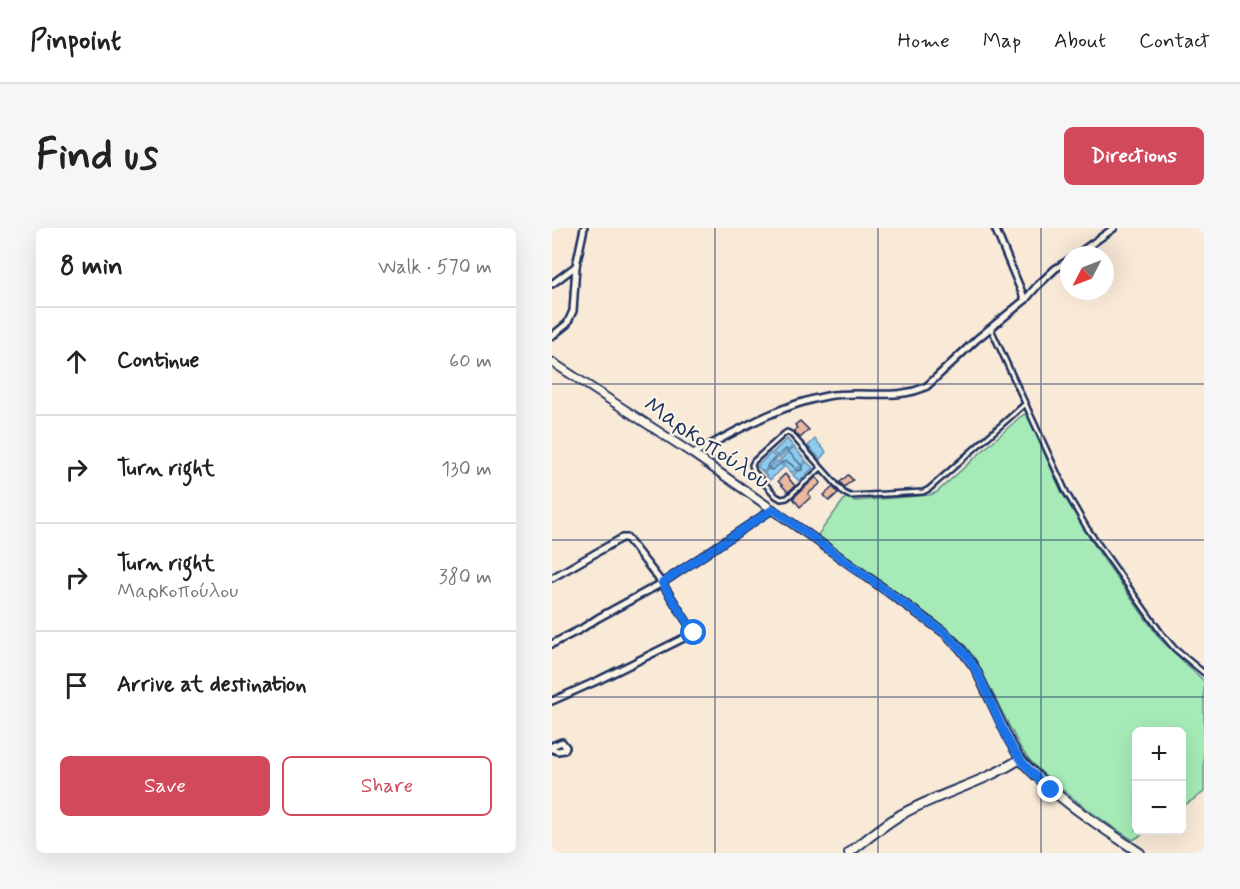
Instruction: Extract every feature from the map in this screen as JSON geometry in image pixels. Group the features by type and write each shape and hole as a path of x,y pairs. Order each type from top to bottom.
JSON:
{"main road":[{"path":"849,853 900,815 929,800 994,775 1020,759"},
{"name":"Μαρκοπούλου","path":"1020,759 1073,808 1140,853"}],"street":[{"path":"552,336 567,324 573,311 576,266 584,228"},
{"path":"995,228 1025,300"},
{"path":"1089,246 1114,228"},
{"path":"552,284 576,266"},
{"path":"693,454 790,405 845,394 898,394 917,391 927,386 990,327 1025,300 1037,286 1060,267"},
{"name":"Μαρκοπούλου","path":"552,362 773,509 945,633 975,668 1020,759"},
{"path":"552,644 662,583 773,509"},
{"path":"552,578 622,538 627,538 662,583 694,633 552,701"}],"lane":[{"path":"990,327 1066,492 1087,528 1162,634 1175,650 1204,673"},
{"path":"821,468 787,498 781,499 754,472 752,465 787,432 791,434 844,493 850,496 923,492 1026,403"}],"green space":[{"path":"1025,414 1029,418 1062,493 1100,554 1160,639 1204,681 1204,792 1186,804 1186,727 1132,727 1132,835 1141,835 1133,840 1072,798 1030,760 1020,747 976,660 964,644 817,536 846,497 855,501 930,495 937,492"}],"water":[{"path":"787,439 793,446 779,458 773,452"},
{"path":"815,439 826,452 820,459 808,446"},
{"path":"794,447 806,461 792,473 780,460"},
{"path":"771,453 777,459 763,472 757,466"},
{"path":"778,461 784,467 770,480 764,473"},
{"path":"807,462 813,468 799,481 793,475"}],"building":[{"path":"800,421 809,430 800,438 794,431 797,428 795,425"},
{"path":"785,474 795,486 788,492 778,481"},
{"path":"848,475 853,480 844,487 840,482"},
{"path":"816,477 821,483 808,494 811,497 800,507 793,498"},
{"path":"833,487 838,493 829,501 824,495"}],"route":[{"path":"694,633 662,583 773,509 945,633 960,648 975,668 1020,759 1051,790"}]}
